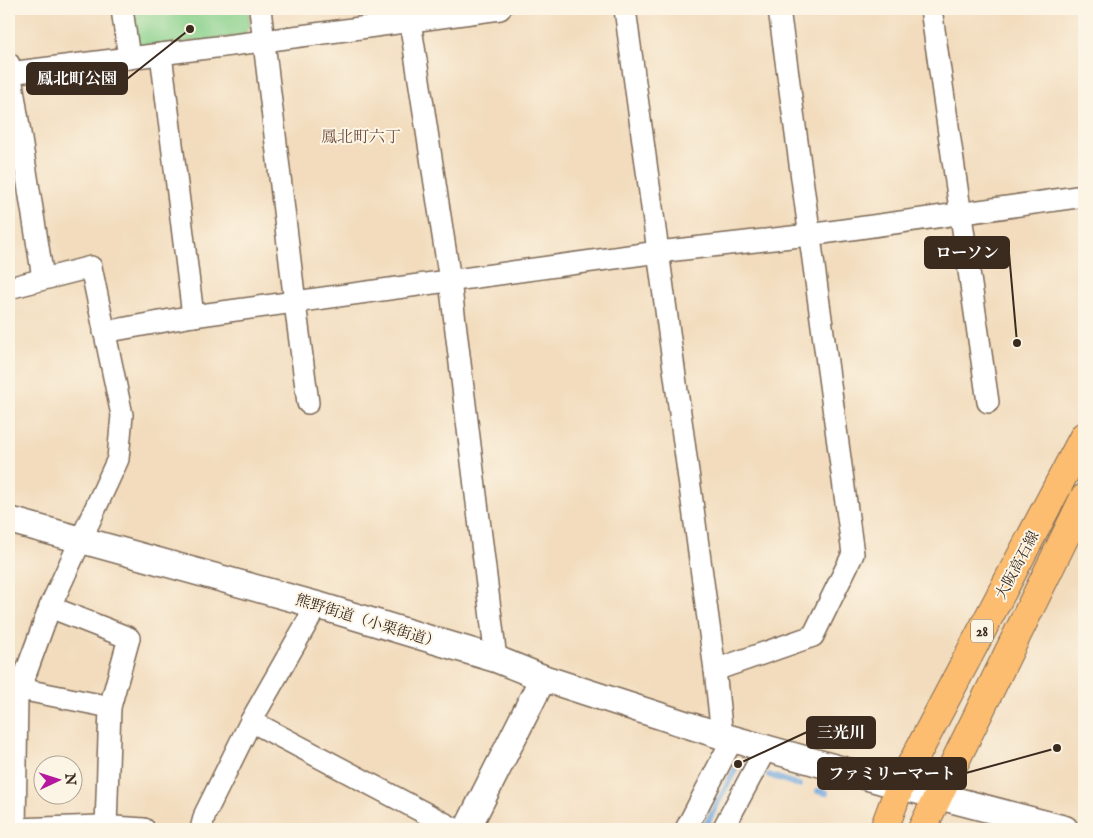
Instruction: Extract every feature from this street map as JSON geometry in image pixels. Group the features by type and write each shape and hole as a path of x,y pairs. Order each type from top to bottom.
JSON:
{"main road":[{"name":"大阪高石線","path":"884,829 900,786 1084,436"},
{"name":"大阪高石線","path":"922,829 1084,498"},
{"path":"866,829 874,814 900,786"},
{"path":"929,829 938,796"}],"street":[{"path":"122,9 129,58"},
{"path":"260,9 308,402"},
{"path":"43,278 9,70 129,58 500,9"},
{"path":"625,9 715,670 728,737 686,829"},
{"path":"715,670 813,636 852,554 779,9"},
{"path":"931,9 988,402"},
{"path":"410,21 450,281 496,659"},
{"path":"161,54 193,316"},
{"path":"104,332 193,316 658,252 809,235 1084,196"},
{"path":"9,288 91,267 122,415 118,459 50,607 15,695 15,829"},
{"name":"熊野街道（小栗街道）","path":"9,520 317,605 496,659 543,678 728,737 900,786"},
{"path":"201,829 205,814 251,721 317,605"},
{"path":"50,607 129,638 110,707 102,828"},
{"path":"467,829 543,678"},
{"path":"15,695 110,707"},
{"path":"251,721 455,829"},
{"path":"723,829 766,748"},
{"path":"900,786 1065,829"},
{"path":"9,829 144,829"}],"green space":[{"path":"129,9 248,9 250,26 242,36 142,46 137,42"}],"waterway":[{"path":"704,829 738,764 744,766"},
{"path":"769,775 799,785"},
{"path":"818,791 826,793"}],"place":[{"name":"鳳北町公園","path":"190,29"},
{"name":"ローソン","path":"1017,343"},
{"name":"ファミリーマート","path":"1057,748"},
{"name":"三光川","path":"738,764"}],"district":[{"name":"鳳北町六丁","path":"361,136"}]}
